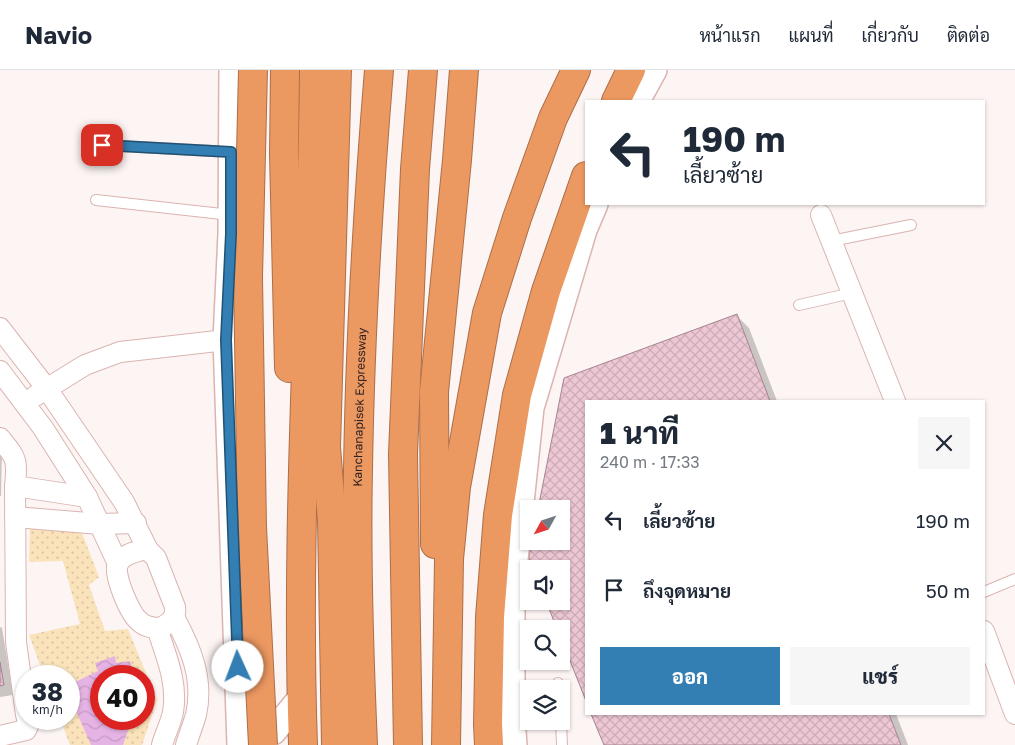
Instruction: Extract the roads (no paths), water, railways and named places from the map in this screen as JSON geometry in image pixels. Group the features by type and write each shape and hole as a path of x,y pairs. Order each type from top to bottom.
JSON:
{"highway":[{"path":"253,70 248,297 252,527 263,745"},
{"path":"285,70 284,154 289,362 302,492"},
{"path":"303,745 302,492 314,70"},
{"path":"336,745 332,521 326,447 337,70"},
{"name":"Kanchanapisek Expressway","path":"363,745 359,632 358,470 370,176 379,70"},
{"path":"408,745 402,454 415,169 423,70"},
{"path":"446,745 437,635 434,392 464,70"},
{"path":"446,745 449,559 454,505 472,396 488,313 517,218 552,118 576,70"},
{"path":"616,100 631,70"},
{"path":"489,745 490,617 498,515 517,394 546,291 585,179"}],"street":[{"path":"232,70 231,215 226,340 242,745 273,732 302,698"},
{"path":"638,100 654,70"},
{"path":"514,745 512,716 512,588 531,408 584,230 595,205"},
{"path":"820,210 895,400"},
{"path":"0,328 47,389 124,502 148,550 156,558 176,613 166,625 157,628 146,626 133,615 116,574 118,564 126,556 142,550 148,550"},
{"path":"25,403 85,365 120,352 226,340"},
{"path":"0,371 25,403 87,496 118,564"},
{"path":"0,438 16,460 17,467 11,502 16,642 19,665"},
{"path":"11,502 87,496"},
{"path":"11,502 100,524 136,523"},
{"path":"174,617 188,642 196,672 196,714 186,745"},
{"path":"157,628 173,674 174,693 173,713 162,745"},
{"path":"985,634 1015,714"},
{"path":"0,736 26,730"}],"lane":[{"path":"102,145 231,152"},
{"path":"96,200 231,215"},
{"path":"831,241 912,225"},
{"path":"799,305 852,293"},
{"path":"985,592 1015,579"},
{"path":"561,730 562,745"}],"water":[{"path":"115,656 116,663 130,661 131,665 96,665 95,663"},
{"path":"90,675 90,730 128,730 123,745 91,745 80,720 80,680"}]}
